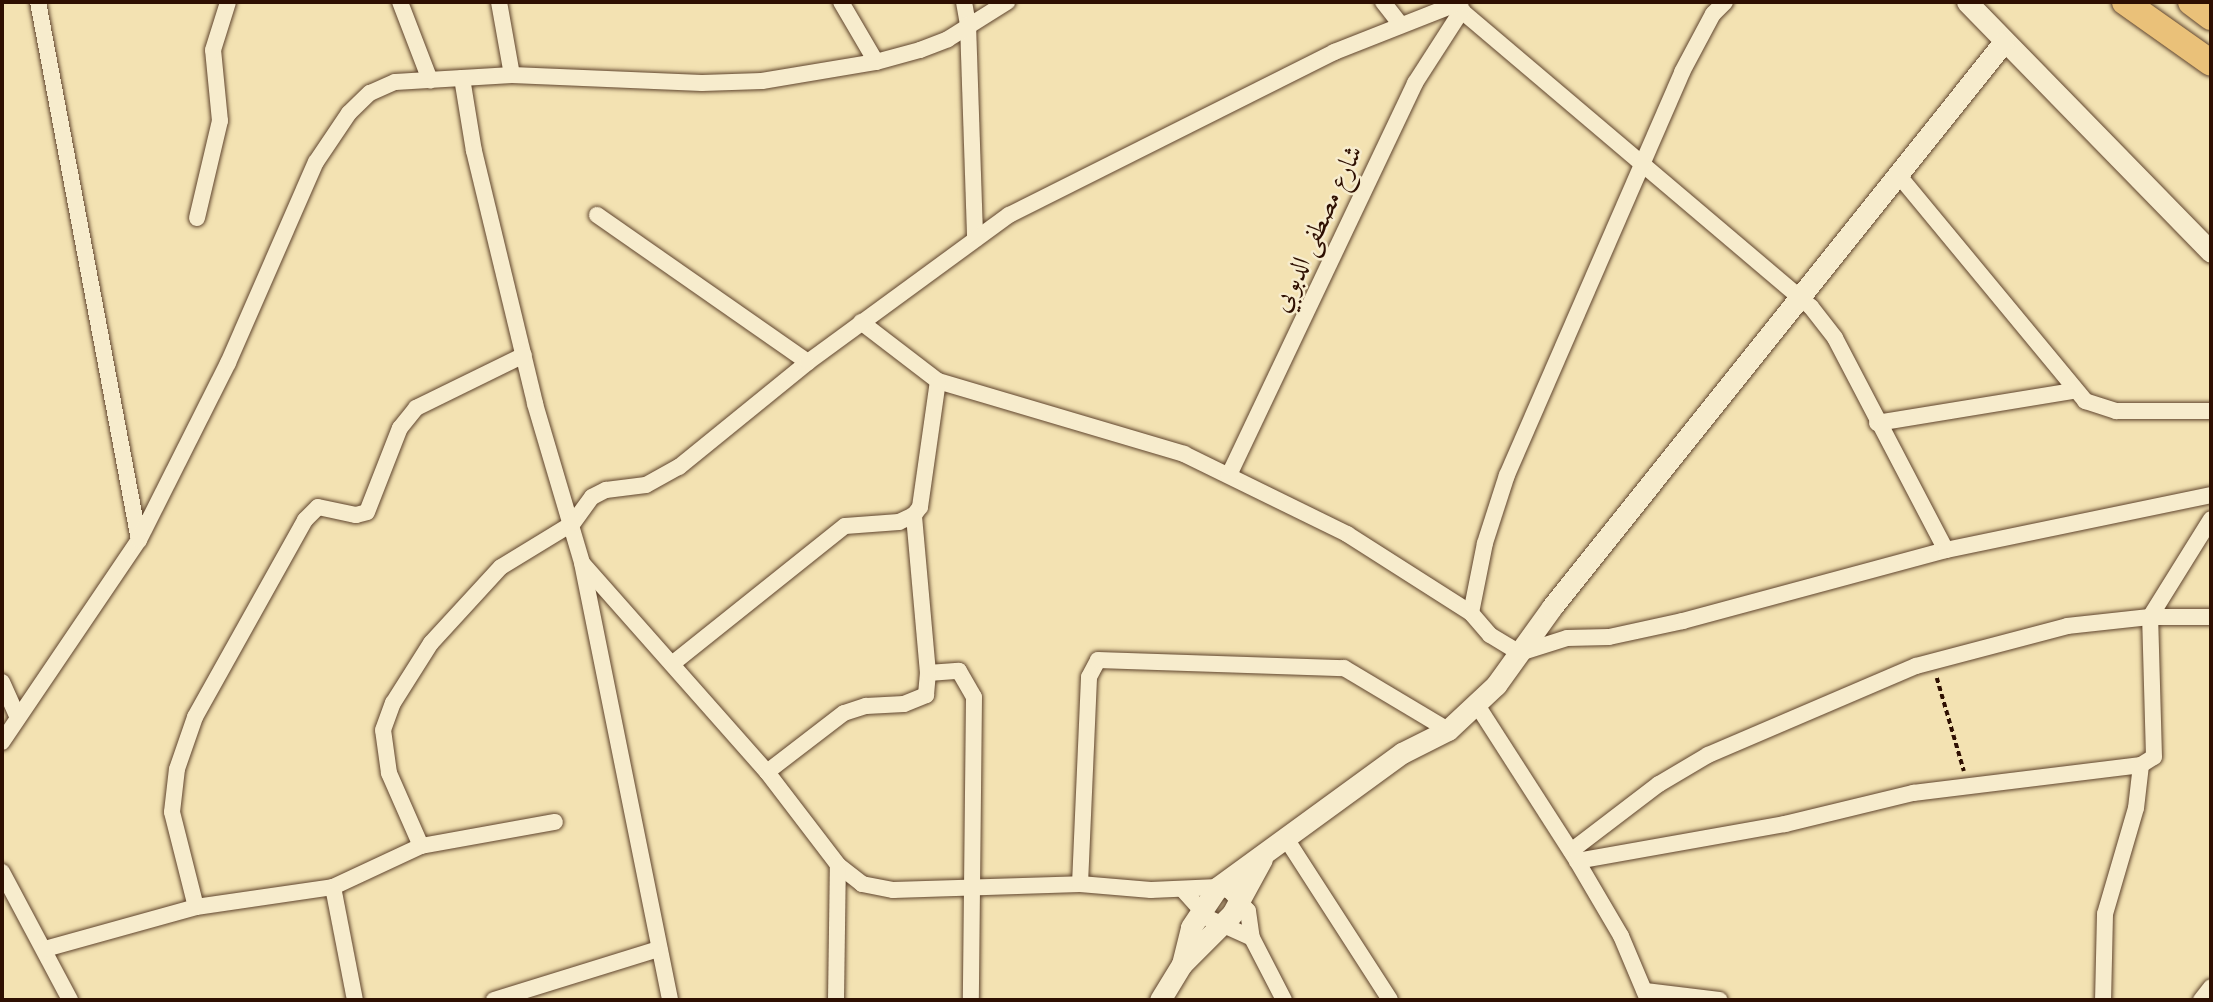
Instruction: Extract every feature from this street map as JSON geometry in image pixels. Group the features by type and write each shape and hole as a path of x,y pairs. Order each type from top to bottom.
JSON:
{"main road":[{"path":"2126,2 2211,63"},
{"path":"2191,2 2211,17"}],"street":[{"path":"38,2 139,540"},
{"path":"197,218 220,121 213,50 228,2"},
{"path":"400,2 430,80"},
{"path":"499,2 512,75"},
{"path":"841,2 876,62"},
{"path":"964,2 968,24 975,239"},
{"path":"2,742 139,540 228,363 327,144 370,93 395,82 512,75 737,83 876,62 948,39 1007,2"},
{"path":"1383,2 1401,25"},
{"path":"1471,613 1488,530 1507,475 1697,41 1725,2"},
{"path":"1966,2 2003,43 2211,252"},
{"path":"421,846 384,759 387,716 431,643 501,567 573,523 599,494 646,485 679,467 808,362 975,239 1094,169 1311,63 1401,25 1460,6 1643,166 1802,299 1835,338 1877,423 1946,550"},
{"name":"شارع مصطفى الدبوبي","path":"1229,475 1415,83 1460,6"},
{"path":"1160,1000 1182,964 1200,910 1218,887 1262,859 1402,753 1448,730 1477,705 1900,177 2003,43"},
{"path":"462,78 474,151 524,355 582,562 670,1000"},
{"path":"1900,177 2073,391 2098,406 2116,411 2211,411"},
{"path":"597,215 808,362"},
{"path":"861,322 938,381 1063,419 1082,420 1184,454 1347,534 1471,613 1490,635 1520,653 1567,638 1609,637 1683,621 1946,550 2211,495"},
{"path":"196,907 172,812 177,769 195,717 305,520 318,507 356,514 367,512 400,428 416,408 524,355"},
{"path":"672,664 845,526 899,522 914,515 920,507 938,381"},
{"path":"1877,423 2073,391"},
{"path":"767,772 826,725 857,707 919,700 929,688 914,515"},
{"path":"1574,856 1968,786 2141,765 2154,757 2150,617 2211,519"},
{"path":"582,562 767,772 838,865 862,884 876,888 975,889 1080,884 1183,890 1205,884 1218,887 1241,900 1248,911 1252,937 1283,1000"},
{"path":"1574,856 1659,784 1708,755 1932,660 2067,626 2150,617 2211,617"},
{"path":"1080,884 1089,677 1098,660 1344,668 1448,730"},
{"path":"928,673 959,671 974,697 975,889 971,1000"},
{"path":"2,682 18,718"},
{"path":"1477,705 1574,856 1646,996 1719,1000"},
{"path":"2103,1000 2105,914 2136,808 2141,765"},
{"path":"45,949 196,907 332,887 421,846 555,822"},
{"path":"1287,840 1390,1000"},
{"path":"1182,964 1221,926 1241,900 1262,859"},
{"path":"836,1000 838,865"},
{"path":"2,872 70,1000"},
{"path":"332,887 355,1000"},
{"path":"1183,890 1200,910 1221,926 1252,937"},
{"path":"494,1000 660,950"},
{"path":"2201,1000 2211,987"}],"path":[{"path":"1932,660 1968,786"}]}
